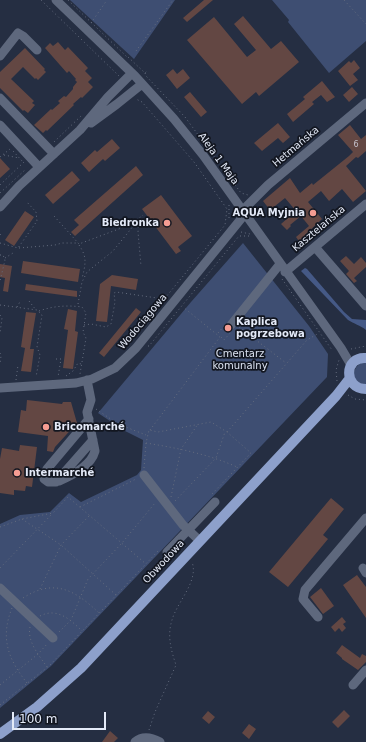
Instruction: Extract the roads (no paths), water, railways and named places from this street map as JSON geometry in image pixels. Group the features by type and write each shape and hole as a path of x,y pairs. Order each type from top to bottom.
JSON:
{"main road":[{"path":"358,361 349,369 352,382 366,389"},
{"name":"Obwodowa","path":"0,734 37,707 81,668 336,396 352,382"}],"street":[{"name":"Aleja 1 Maja","path":"56,0 89,26 190,138 341,348 358,361"},
{"path":"0,56 18,33 37,50"},
{"path":"80,130 132,73"},
{"path":"0,207 19,186 32,163 142,84"},
{"path":"0,98 50,151"},
{"name":"Hetmańska","path":"243,213 268,185 366,103"},
{"path":"0,125 32,163"},
{"name":"Kasztelańska","path":"285,272 366,204"},
{"name":"Wodociągowa","path":"0,388 69,384 84,376 110,370 130,355 235,226 243,213"},
{"path":"315,247 366,306"},
{"path":"233,326 280,264"},
{"path":"84,376 91,400 87,412 89,420 93,440 56,482 48,482 44,479 47,469 89,420"},
{"path":"144,475 169,507 200,541"},
{"path":"164,550 188,529 212,499"},
{"path":"318,617 304,599 305,590 366,518"},
{"path":"0,588 54,637"},
{"path":"353,685 366,670"},
{"path":"135,742 139,738 147,737 160,742"}],"place":[{"name":"AQUA Myjnia","path":"313,213"},
{"name":"Biedronka","path":"167,223"},
{"name":"Kaplica pogrzebowa","path":"228,328"},
{"name":"Bricomarché","path":"46,427"},
{"name":"Intermarché","path":"17,473"}],"park label":[{"name":"Cmentarz komunalny","path":"240,360"}]}
